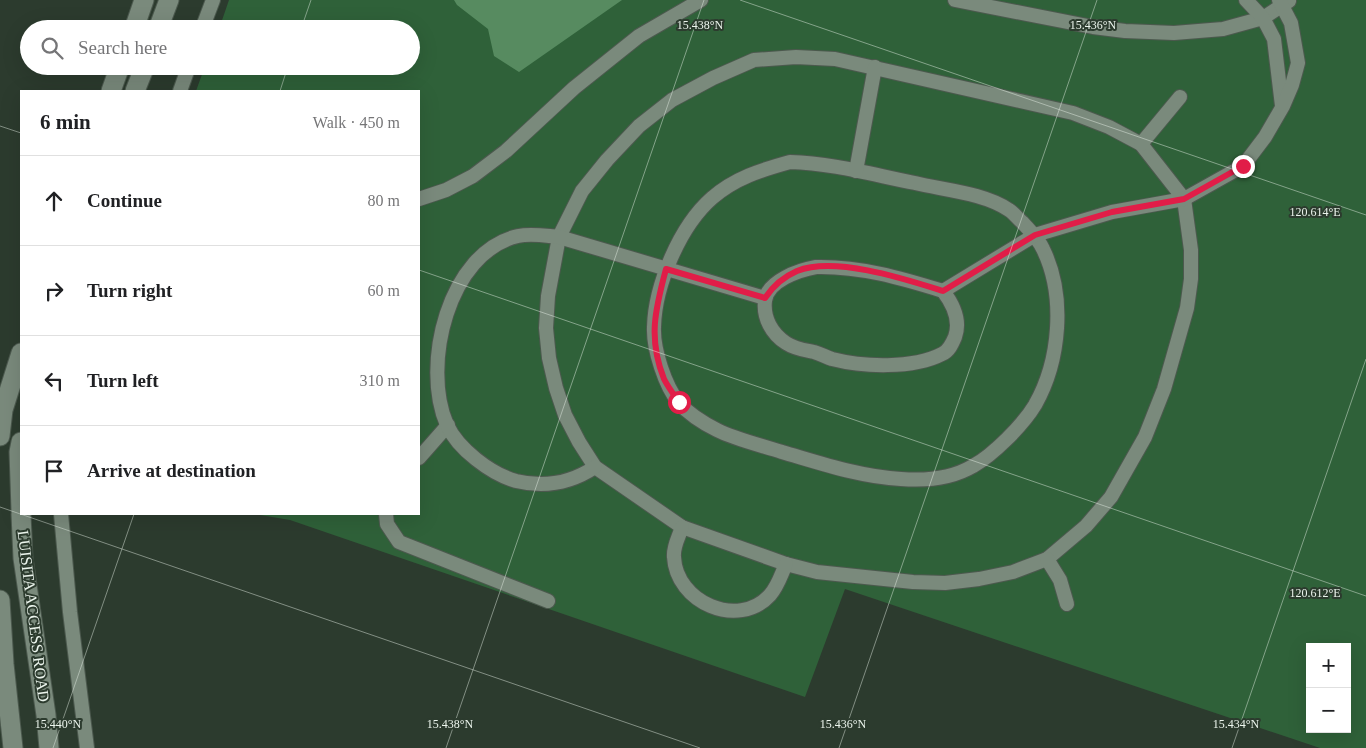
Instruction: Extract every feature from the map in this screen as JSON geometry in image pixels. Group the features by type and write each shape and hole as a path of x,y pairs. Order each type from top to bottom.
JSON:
{"main road":[{"path":"137,20 144,0"},
{"path":"161,20 169,0"},
{"path":"111,90 117,75"},
{"path":"136,90 141,75"},
{"path":"0,436 3,410 20,356"},
{"name":"LUISITA ACCESS ROAD","path":"20,447 20,481"},
{"name":"LUISITA ACCESS ROAD","path":"21,515 23,558 46,715 49,748"},
{"name":"LUISITA ACCESS ROAD","path":"0,600 4,664 13,748"}],"street":[{"path":"205,20 212,0"},
{"path":"420,199 446,190 473,176 506,151 574,88 639,36 701,0"},
{"path":"943,291 1035,235 1112,212 1184,199 1243,166 1265,137 1282,106 1292,85 1298,63 1291,23 1284,2 1263,18 1223,29 1174,33 1125,31 1093,27 955,0"},
{"path":"1246,0 1263,18 1274,39 1282,106"},
{"path":"796,56 835,59 1073,113 1109,127 1140,144 1184,199 1191,250 1191,279 1187,308 1161,397 1146,436 1111,497 1086,526 1047,559 1013,572 945,583 913,582 817,572 786,564 682,527 595,467 579,442 556,388 549,358 546,328 548,296 559,237 582,191 638,126 672,100 712,78 754,60 796,56"},
{"path":"856,171 875,68"},
{"path":"180,90 186,75"},
{"path":"1140,144 1180,97"},
{"path":"790,162 809,162 856,171 980,197 1009,210 1035,235 1044,250 1051,270 1057,312 1050,369 1044,387 1023,422 980,462 964,471 946,477 899,479 872,476 819,463 718,430 696,418 679,402 664,380 653,329 656,306 666,269 680,240 710,200 727,187 748,175 790,162"},
{"path":"595,467 581,476 554,484 525,483 510,479 495,473 483,464 464,447 448,425 440,398 437,372 438,353 447,312 466,275 488,250 518,236 533,234 559,237 765,298"},
{"path":"833,267 874,272 943,291 949,299 957,318 957,331 952,345 943,354 913,363 881,365 832,359 816,353 799,350 785,343 776,335 768,323 764,310 765,298 772,289 789,275 799,270 833,267"},
{"path":"420,457 448,425"},
{"path":"62,515 70,612 87,748"},
{"path":"386,515 387,524 399,542 548,601"},
{"path":"682,527 675,546 674,557 681,581 697,600 720,610 733,612 747,609 759,603 769,596 776,586 786,564"},
{"path":"1047,559 1060,580 1067,604"}],"shaded area":[{"path":"229,0 1366,0 1366,748 1320,748 845,589 805,697 290,520 260,515 420,515 420,90 196,90 202,75 420,75 420,20 222,20"},
{"path":"454,0 622,0 519,72 494,56 488,29 457,5"}],"route":[{"path":"679,402 664,380 653,329 656,306 666,269 765,298 781,280 789,275 799,270 816,267 874,272 943,291 1035,235 1112,212 1184,199 1243,166"}]}
